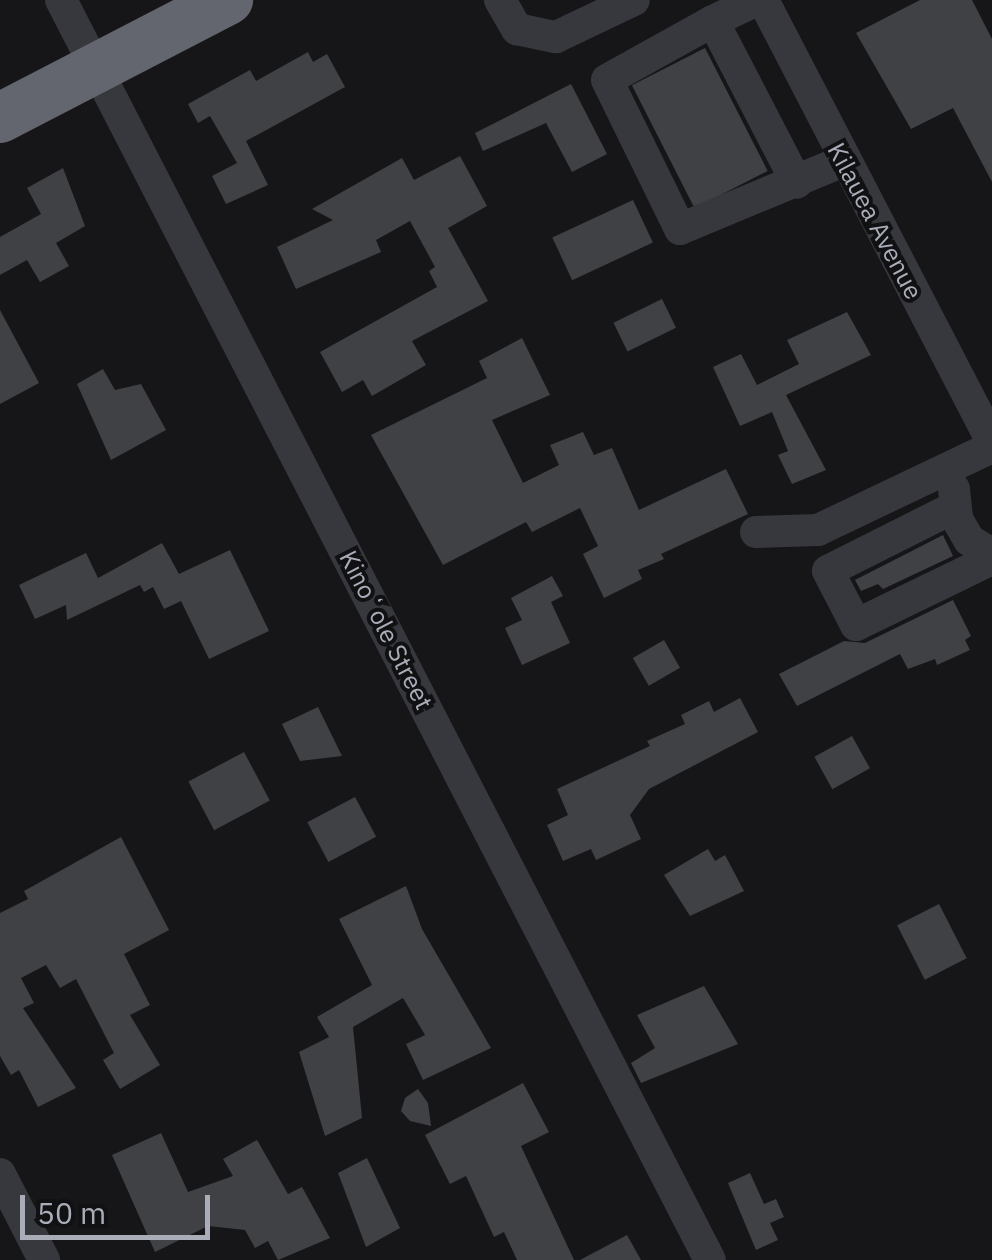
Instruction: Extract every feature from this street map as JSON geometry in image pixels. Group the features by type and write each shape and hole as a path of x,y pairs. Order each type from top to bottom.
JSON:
{"highway":[{"path":"0,118 228,0"}],"street":[{"name":"Kinoʻole Street","path":"62,0 710,1260"},
{"path":"500,0 517,29 556,36 614,5"},
{"path":"607,80 713,20 760,0"},
{"name":"Kilauea Avenue","path":"760,0 992,444"},
{"path":"771,0 788,58"},
{"path":"614,5 607,80 680,229 843,161"},
{"path":"713,20 796,183"},
{"path":"756,532 818,530 992,444"},
{"path":"955,507 828,571 856,625 992,556 968,540 955,507 956,464"},
{"path":"0,1174 44,1260"}],"building":[{"path":"920,0 972,0 992,39 992,182 953,108 911,129 856,33"},
{"path":"705,48 768,171 695,208 632,85"},
{"path":"308,52 313,62 327,54 345,87 246,141 268,185 226,204 212,176 237,163 210,116 198,123 188,104 250,70 256,81"},
{"path":"571,84 607,154 572,172 546,123 483,151 475,133"},
{"path":"460,156 487,206 448,228 488,301 412,341 426,365 372,396 363,380 342,392 320,352 437,287 429,271 435,267 410,221 376,240 381,252 296,289 277,247 333,220 312,209 402,158 414,180"},
{"path":"63,168 85,226 56,243 69,266 40,282 27,260 0,275 0,237 41,214 27,188"},
{"path":"633,200 653,243 572,280 552,238"},
{"path":"662,299 676,328 627,351 613,323"},
{"path":"0,310 39,383 0,404"},
{"path":"847,312 871,355 786,395 826,470 792,484 778,455 788,451 772,412 740,426 713,367 741,354 757,385 799,364 787,340"},
{"path":"522,338 550,395 492,420 523,483 559,465 550,445 583,432 594,455 612,448 639,510 726,469 748,514 661,554 664,559 638,570 642,579 604,598 583,554 598,546 580,508 532,532 526,522 443,565 371,435 487,378 479,361"},
{"path":"103,369 115,390 141,384 166,430 111,460 77,384"},
{"path":"943,535 953,556 883,589 878,584 861,591 855,580"},
{"path":"162,543 179,574 230,550 269,631 209,659 181,601 164,609 153,587 144,592 140,585 67,620 66,605 35,619 19,585 86,553 98,578"},
{"path":"552,576 563,596 551,602 570,643 522,665 505,628 522,620 511,598"},
{"path":"953,600 971,636 965,640 970,650 937,665 935,659 908,669 900,654 797,706 779,674 844,641 865,643"},
{"path":"664,640 680,668 649,686 633,658"},
{"path":"740,698 758,732 649,789 630,815 641,839 596,860 591,849 563,861 547,825 568,815 557,789 650,746 647,741 685,724 681,715 709,701 714,712"},
{"path":"318,707 342,756 300,761 282,724"},
{"path":"852,736 870,768 832,789 814,757"},
{"path":"244,752 270,801 214,830 188,782"},
{"path":"355,797 376,837 328,862 307,822"},
{"path":"121,837 169,930 124,954 150,1005 130,1015 160,1065 120,1089 103,1060 114,1053 76,979 60,988 46,965 21,978 34,1003 23,1008 76,1088 38,1107 19,1070 11,1075 0,1056 0,913 28,899 24,891"},
{"path":"708,849 715,861 725,855 744,891 690,916 664,875"},
{"path":"406,886 422,929 491,1048 423,1080 406,1044 425,1035 403,998 353,1027 362,1118 325,1136 299,1052 329,1037 317,1017 372,985 339,919"},
{"path":"939,904 967,958 925,980 897,925"},
{"path":"704,986 738,1044 641,1083 631,1063 655,1048 637,1015"},
{"path":"523,1083 549,1132 521,1146 574,1260 517,1260 504,1232 494,1237 466,1176 450,1184 425,1135"},
{"path":"418,1089 428,1103 431,1126 410,1121 401,1111 405,1098"},
{"path":"161,1133 188,1192 233,1176 223,1159 257,1140 288,1194 302,1187 330,1238 278,1260 268,1241 255,1248 245,1230 208,1226 155,1252 112,1155"},
{"path":"367,1158 400,1228 366,1247 338,1173"},
{"path":"750,1173 764,1204 776,1199 784,1217 770,1223 778,1240 756,1250 728,1183"},
{"path":"627,1235 641,1260 580,1260"}]}
